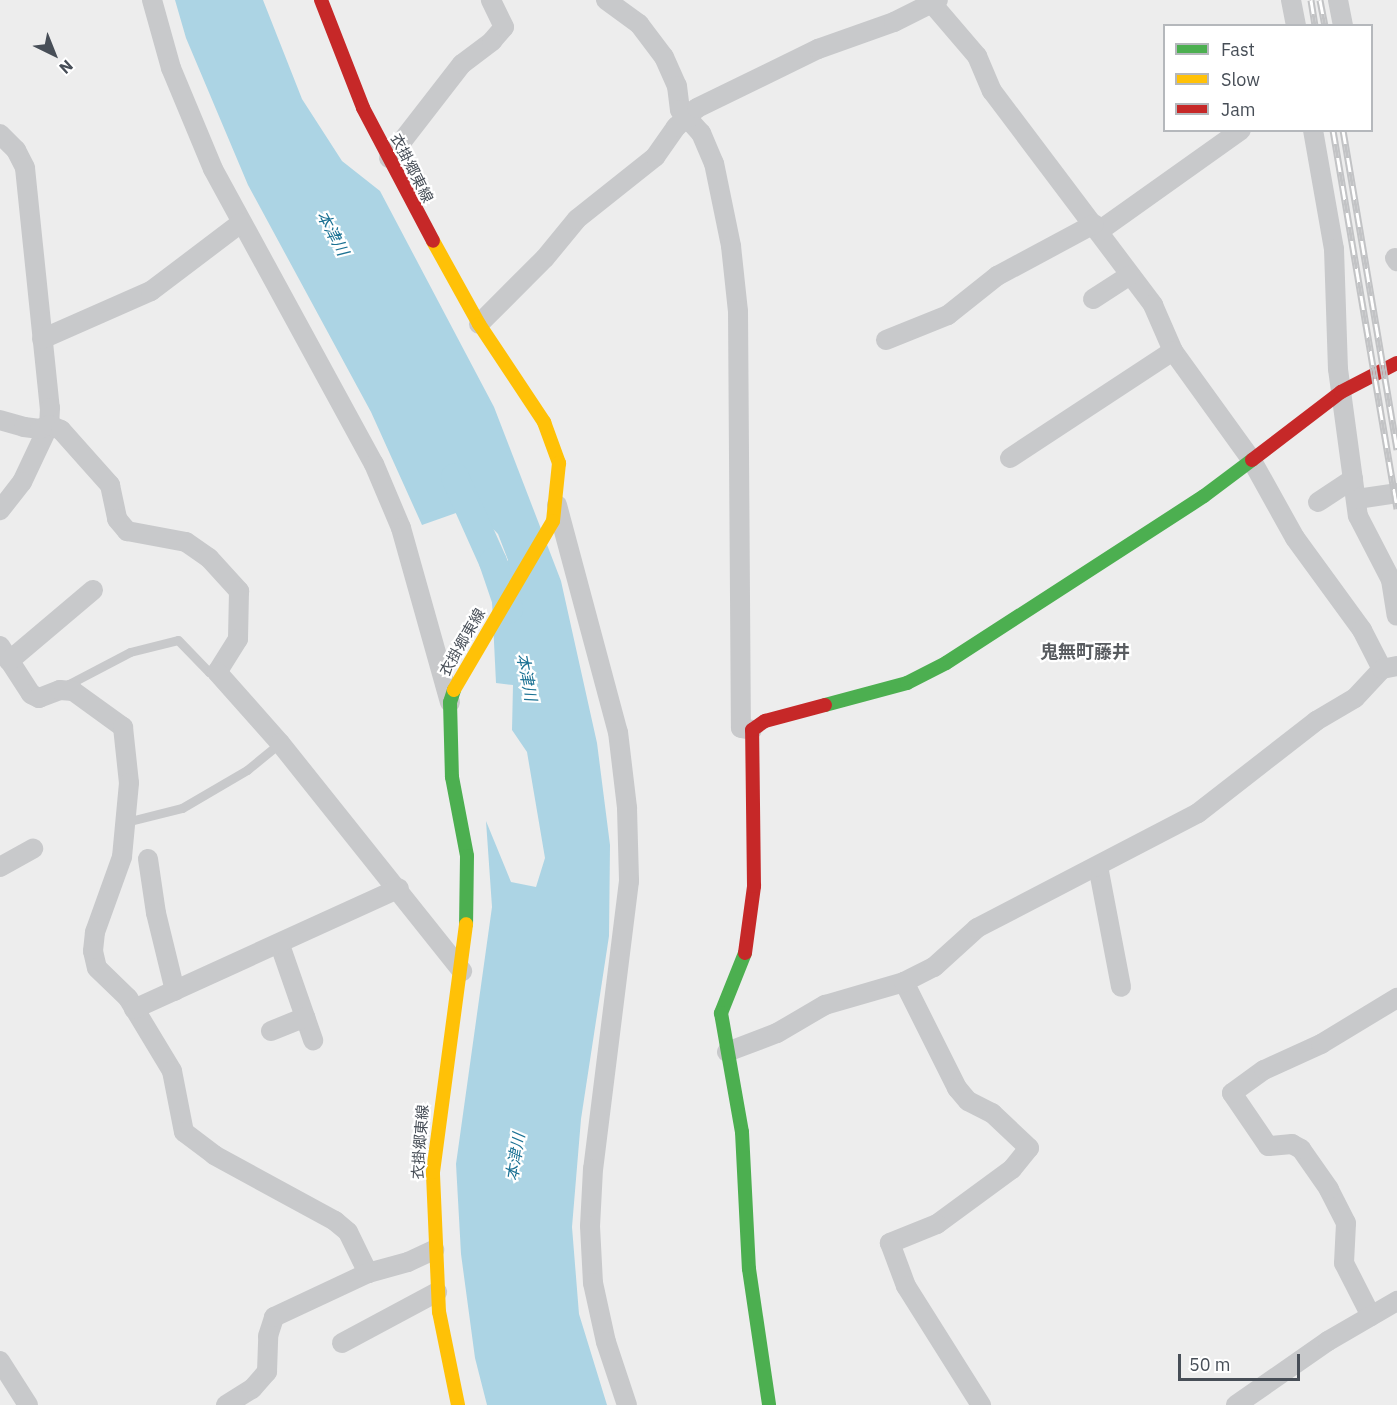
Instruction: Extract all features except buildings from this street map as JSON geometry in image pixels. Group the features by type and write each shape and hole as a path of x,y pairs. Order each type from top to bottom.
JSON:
{"main road":[{"name":"衣掛郷東線","path":"321,0 340,57 389,158 479,324 544,422 559,463 555,513 457,681 450,702 452,777 467,856 462,971 440,1100 433,1172 437,1292 458,1405"},
{"path":"769,1405 749,1269 742,1132 721,1013 744,959 754,886 756,822 752,730 765,722 907,683 946,663 1204,496 1341,392 1397,363"}],"street":[{"path":"152,0 171,68 198,135 241,223 374,464 401,528 450,702"},
{"path":"389,158 462,64 492,41 504,27 491,0"},
{"path":"606,0 639,24 664,57 677,86 685,118 701,133 714,163 734,268 738,311 741,728 752,730"},
{"path":"1291,0 1296,24"},
{"path":"1338,0 1343,24"},
{"path":"479,324 545,258 577,219 655,157 685,118 713,98 818,49 933,1 977,56 992,91 1153,305 1173,351 1251,459 1294,538 1390,668 1355,698 1316,721 1198,813 977,928 934,967 904,982 825,1005 777,1033 727,1052"},
{"path":"886,340 948,315 997,276 1097,228 1238,132"},
{"path":"1313,132 1334,249 1341,392 1358,516 1391,580 1397,616"},
{"path":"0,134 16,150 25,168 49,425 22,482 0,510"},
{"path":"42,339 151,291 241,223"},
{"path":"1093,299 1130,275"},
{"path":"1010,458 1173,351"},
{"path":"0,420 40,429 49,425 62,430 110,485 117,519 127,531 186,542 209,558 239,591 238,639 218,672 280,743 399,888 462,971"},
{"path":"1318,502 1353,479"},
{"path":"1356,499 1397,493"},
{"path":"555,513 618,732 627,808 629,881 593,1169 590,1226 593,1283 606,1342 627,1405"},
{"path":"93,590 5,654 39,698 66,690 123,728 129,783 126,822 118,878 95,932 93,951 97,969 134,1009 172,1071 184,1132 214,1155 335,1221 348,1232 368,1273"},
{"path":"0,867 33,849"},
{"path":"148,859 156,913 175,991"},
{"path":"1098,866 1121,987"},
{"path":"134,1009 280,945 399,888"},
{"path":"280,945 314,1040"},
{"path":"904,982 957,1088 968,1101 992,1113 1029,1148 1012,1169 937,1224 890,1243 906,1286 981,1405"},
{"path":"1371,1316 1344,1263 1346,1223 1329,1189 1301,1149 1292,1144 1268,1146 1232,1093 1264,1070 1321,1044 1397,998"},
{"path":"271,1030 305,1017"},
{"path":"226,1405 252,1389 267,1372 268,1336 274,1317 368,1273 408,1262 434,1250"},
{"path":"342,1343 437,1292"},
{"path":"1236,1405 1397,1301"},
{"path":"1,1365 28,1405"}],"lane":[{"path":"66,690 69,684 130,652 178,640 209,672 218,672"},
{"path":"126,822 182,808 247,770 280,743"}],"water":[{"path":"175,0 263,0 302,99 342,161 380,191 494,407 561,581 597,743 610,845 609,936 581,1119 572,1227 579,1314 607,1405 487,1405 475,1358 461,1254 456,1164 492,907 486,821 511,882 536,887 545,858 527,752 512,730 513,685 496,683 491,581 508,560 498,534 476,511 456,513 422,525 371,412 248,185 186,38"}],"waterway":[{"name":"本津川","path":"455,477 493,562 509,609"}],"railway":[{"path":"1311,0 1315,24"},
{"path":"1320,0 1325,24"},
{"path":"1333,132 1397,509"},
{"path":"1343,132 1397,449"}],"traffic: fast":[{"path":"825,705 907,683 946,663 1204,496 1252,460"},
{"path":"454,690 450,702 452,777 467,856 466,924"},
{"path":"745,953 721,1013 742,1132 749,1269 769,1405"}],"traffic: slow":[{"path":"433,241 479,324 544,422 559,463 553,521 454,690"},
{"path":"458,1405 439,1312 433,1172 466,924"}],"traffic: jam":[{"path":"321,0 363,108 433,241"},
{"path":"1252,460 1341,392 1397,363"},
{"path":"745,953 754,886 752,730 765,721 825,705"}],"district":[{"name":"鬼無町藤井","path":"1085,652"}]}
